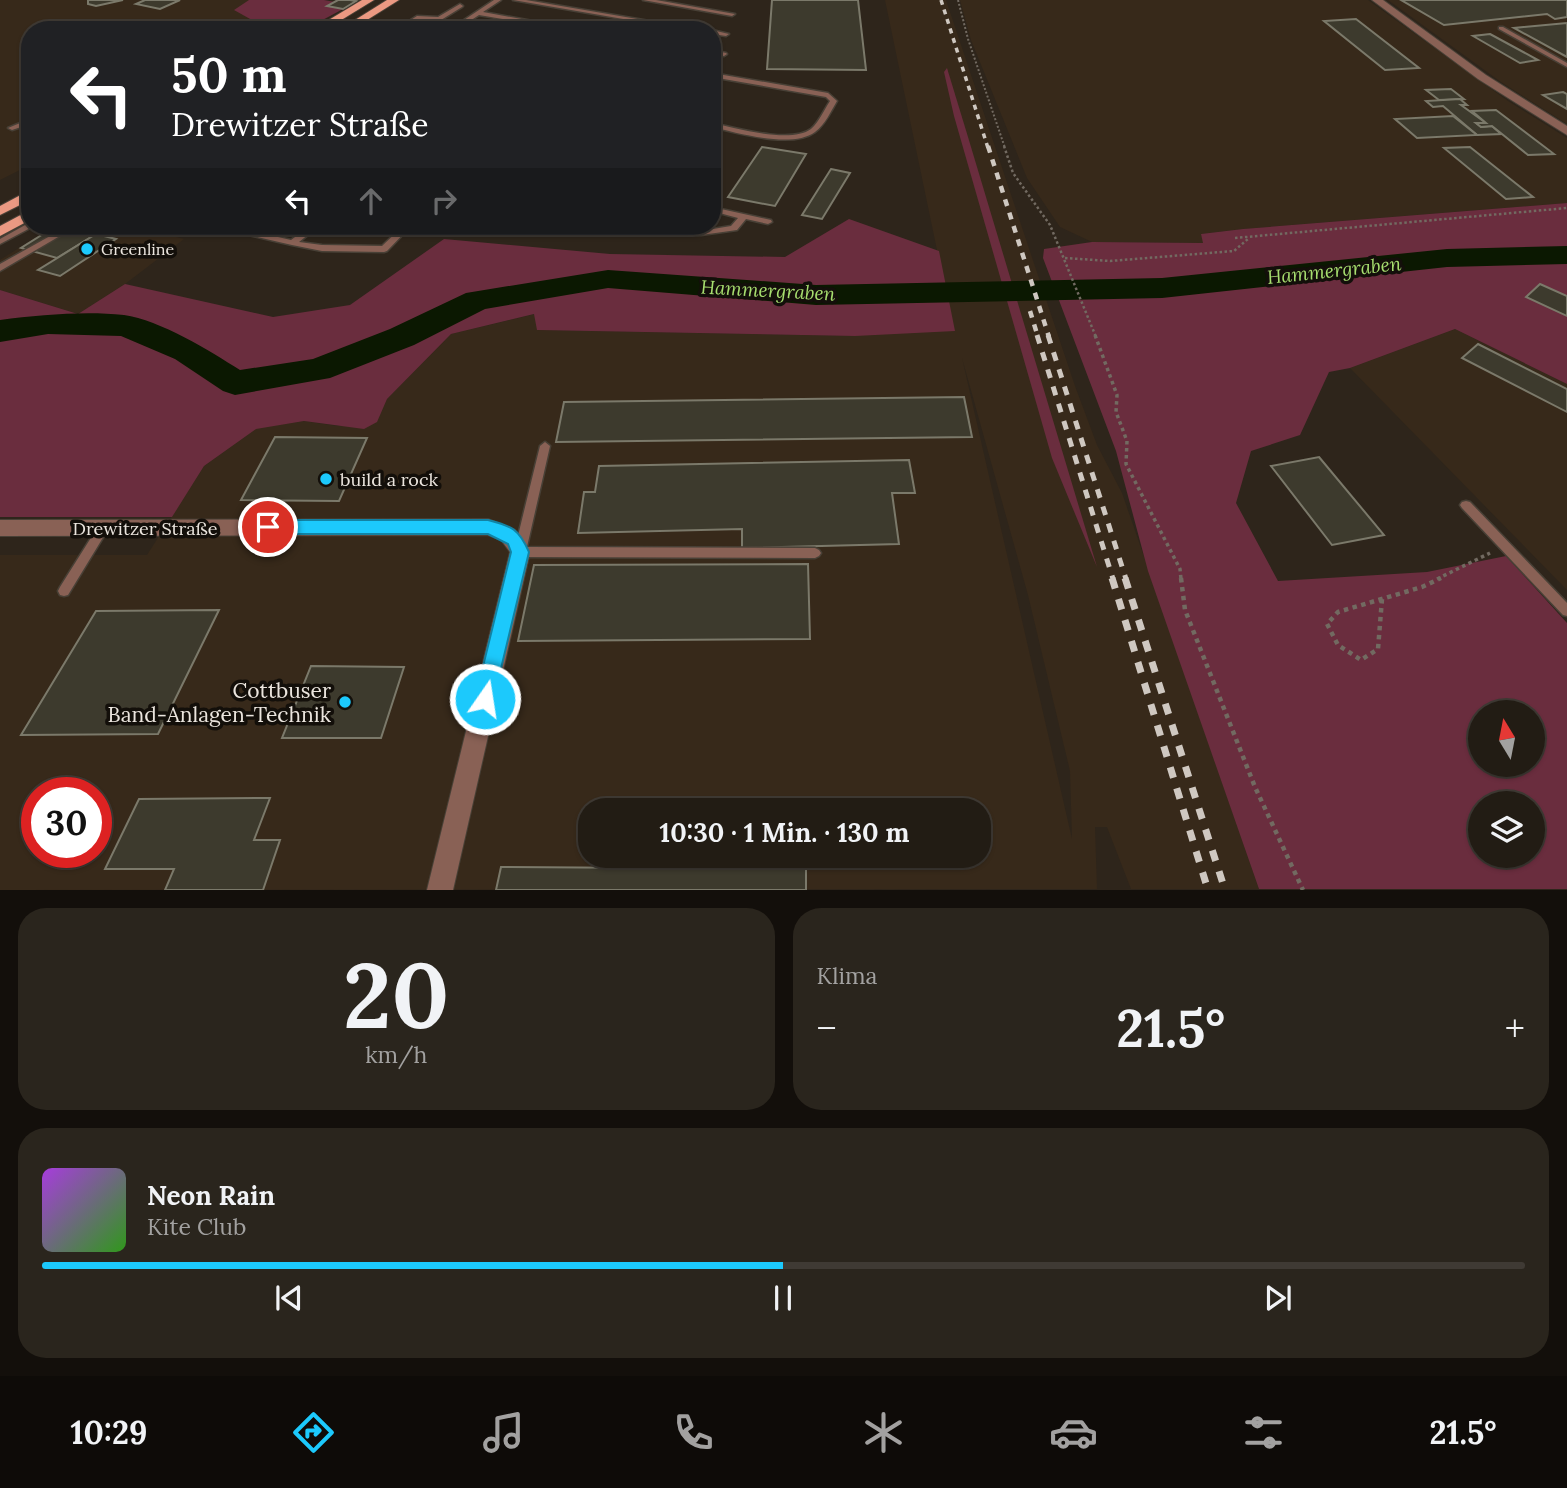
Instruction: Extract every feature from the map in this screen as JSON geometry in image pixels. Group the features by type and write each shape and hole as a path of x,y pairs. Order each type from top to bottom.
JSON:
{"main road":[{"path":"333,21 369,0"},
{"path":"359,21 394,0"},
{"path":"0,211 21,199"},
{"path":"0,232 21,219"}],"street":[{"path":"1377,0 1503,91 1567,131"},
{"name":"Drewitzer Straße","path":"0,528 488,527 502,530 514,539 520,552"},
{"path":"439,890 520,552"}],"lane":[{"path":"466,21 498,0"},
{"path":"516,0 644,21"},
{"path":"646,0 732,15"},
{"path":"413,21 419,17 439,19 460,6"},
{"path":"478,13 526,21"},
{"path":"1501,28 1566,65"},
{"path":"721,33 726,34"},
{"path":"721,77 828,95 834,101 813,131 800,135 770,135 721,127"},
{"path":"12,128 21,124"},
{"path":"721,211 768,222"},
{"path":"721,230 734,228 744,216"},
{"path":"0,242 21,231"},
{"path":"0,268 57,235"},
{"path":"257,235 322,248 384,249 398,235"},
{"path":"292,243 303,235"},
{"path":"545,446 520,552 814,553"},
{"path":"1466,505 1567,611"},
{"path":"64,591 103,528"}],"path":[{"path":"958,0 968,39 1013,173 1050,225 1065,258 1117,395 1116,411 1127,441 1126,464 1180,569 1185,610 1255,787 1303,890"},
{"path":"1235,238 1303,234 1488,213 1567,208"},
{"path":"1065,258 1110,261 1234,251 1250,237"},
{"path":"1382,598 1378,649 1362,660 1338,645 1327,624 1338,612 1382,598 1422,587 1504,546"}],"shaded area":[{"path":"0,0 267,0 276,21 21,21 21,170 0,180"},
{"path":"249,0 324,0 335,2 328,6 343,9 321,21 254,21 234,10"},
{"path":"885,0 946,0 1075,386 1097,445 1122,493 1259,889 1131,889 1107,827 1095,827 1097,889 0,890 0,555 147,555 204,466 257,428 304,421 338,426 376,422 387,399 451,334 535,314 538,330 855,336 948,303","holes":["962,358 1028,595 1070,771 1072,839"]},
{"path":"960,0 1368,0 1508,101 1567,138 1567,203 1243,229 1201,234 1204,243 1092,242 1060,227 1027,178 971,40"},
{"path":"1388,0 1567,0 1567,124 1501,82"},
{"path":"947,68 1097,567 1052,458 954,116 944,72"},
{"path":"1567,203 1567,384 1455,329 1350,368 1329,372 1300,435 1251,451 1236,503 1278,581 1427,572 1506,556 1567,623 1567,889 1259,889 1148,571 1116,451 1043,258 1044,249 1092,242 1203,243 1201,234"},
{"path":"849,219 939,251 955,331 855,336 537,330 534,314 451,334 387,399 377,422 364,429 304,421 256,429 204,466 172,517 0,517 0,290 78,314 125,284 273,317 350,305 444,239 610,254 785,257"},
{"path":"40,235 169,235 184,239 125,284 78,314 0,290 0,260"},
{"path":"1455,329 1567,384 1567,590 1350,368"}],"building":[{"path":"88,0 123,0 96,6 88,4"},
{"path":"145,0 180,0 160,9 136,4"},
{"path":"338,0 356,1 343,9 327,6"},
{"path":"772,0 858,0 866,70 767,69"},
{"path":"1401,0 1567,0 1567,17 1555,19 1547,14 1444,25"},
{"path":"1356,19 1419,68 1385,70 1324,21"},
{"path":"1567,23 1567,57 1514,28"},
{"path":"1490,34 1538,60 1520,63 1473,36"},
{"path":"1451,89 1464,99 1439,100 1426,90"},
{"path":"1563,92 1567,94 1567,109 1543,95"},
{"path":"1460,99 1467,105 1461,105 1486,123 1476,123 1481,127 1492,126 1501,134 1477,135 1443,106 1433,107 1426,101"},
{"path":"1496,110 1554,154 1528,155 1492,126 1481,127 1476,123 1486,123 1472,111"},
{"path":"1453,116 1477,135 1417,138 1395,119"},
{"path":"762,147 806,154 775,206 728,197"},
{"path":"1470,147 1533,197 1506,199 1444,148"},
{"path":"831,169 850,173 822,219 802,215"},
{"path":"42,235 94,235 57,258 21,248"},
{"name":"Greenline","path":"94,235 116,239 60,276 38,270"},
{"path":"1540,284 1567,296 1567,316 1526,297"},
{"path":"1478,344 1567,389 1567,412 1462,358"},
{"path":"964,397 972,437 556,442 564,402"},
{"path":"275,437 367,438 339,501 241,500"},
{"path":"1319,457 1384,535 1332,545 1271,466"},
{"path":"909,460 915,493 892,493 899,544 742,548 742,529 578,533 584,492 595,492 599,466"},
{"path":"808,564 810,639 518,641 534,565"},
{"path":"219,610 158,734 21,735 96,611"},
{"name":"Cottbuser Band-Anlagen-Technik","path":"311,666 404,667 381,738 282,738"},
{"path":"270,798 254,840 280,840 263,890 165,890 174,869 105,869 112,868 112,855 139,799"},
{"path":"501,867 806,869 806,890 496,890"}],"waterway":[{"name":"Hammergraben","path":"0,331 48,324 125,326 187,351 235,383 318,370 402,337 477,300 608,279 816,295 1162,288 1447,258 1567,255"}],"railway":[{"path":"941,0 988,148"},
{"path":"988,146 1049,337"},
{"path":"1030,311 1038,337"},
{"path":"1037,335 1113,579"},
{"path":"1048,335 1126,579"},
{"path":"1112,578 1208,890"},
{"path":"1125,578 1225,890"}],"place":[{"name":"Greenline","path":"87,249"},
{"name":"build a rock","path":"326,479"},
{"name":"Cottbuser Band-Anlagen-Technik","path":"345,702"}],"route":[{"path":"268,527 488,527 502,530 514,539 520,552 485,699"}]}
